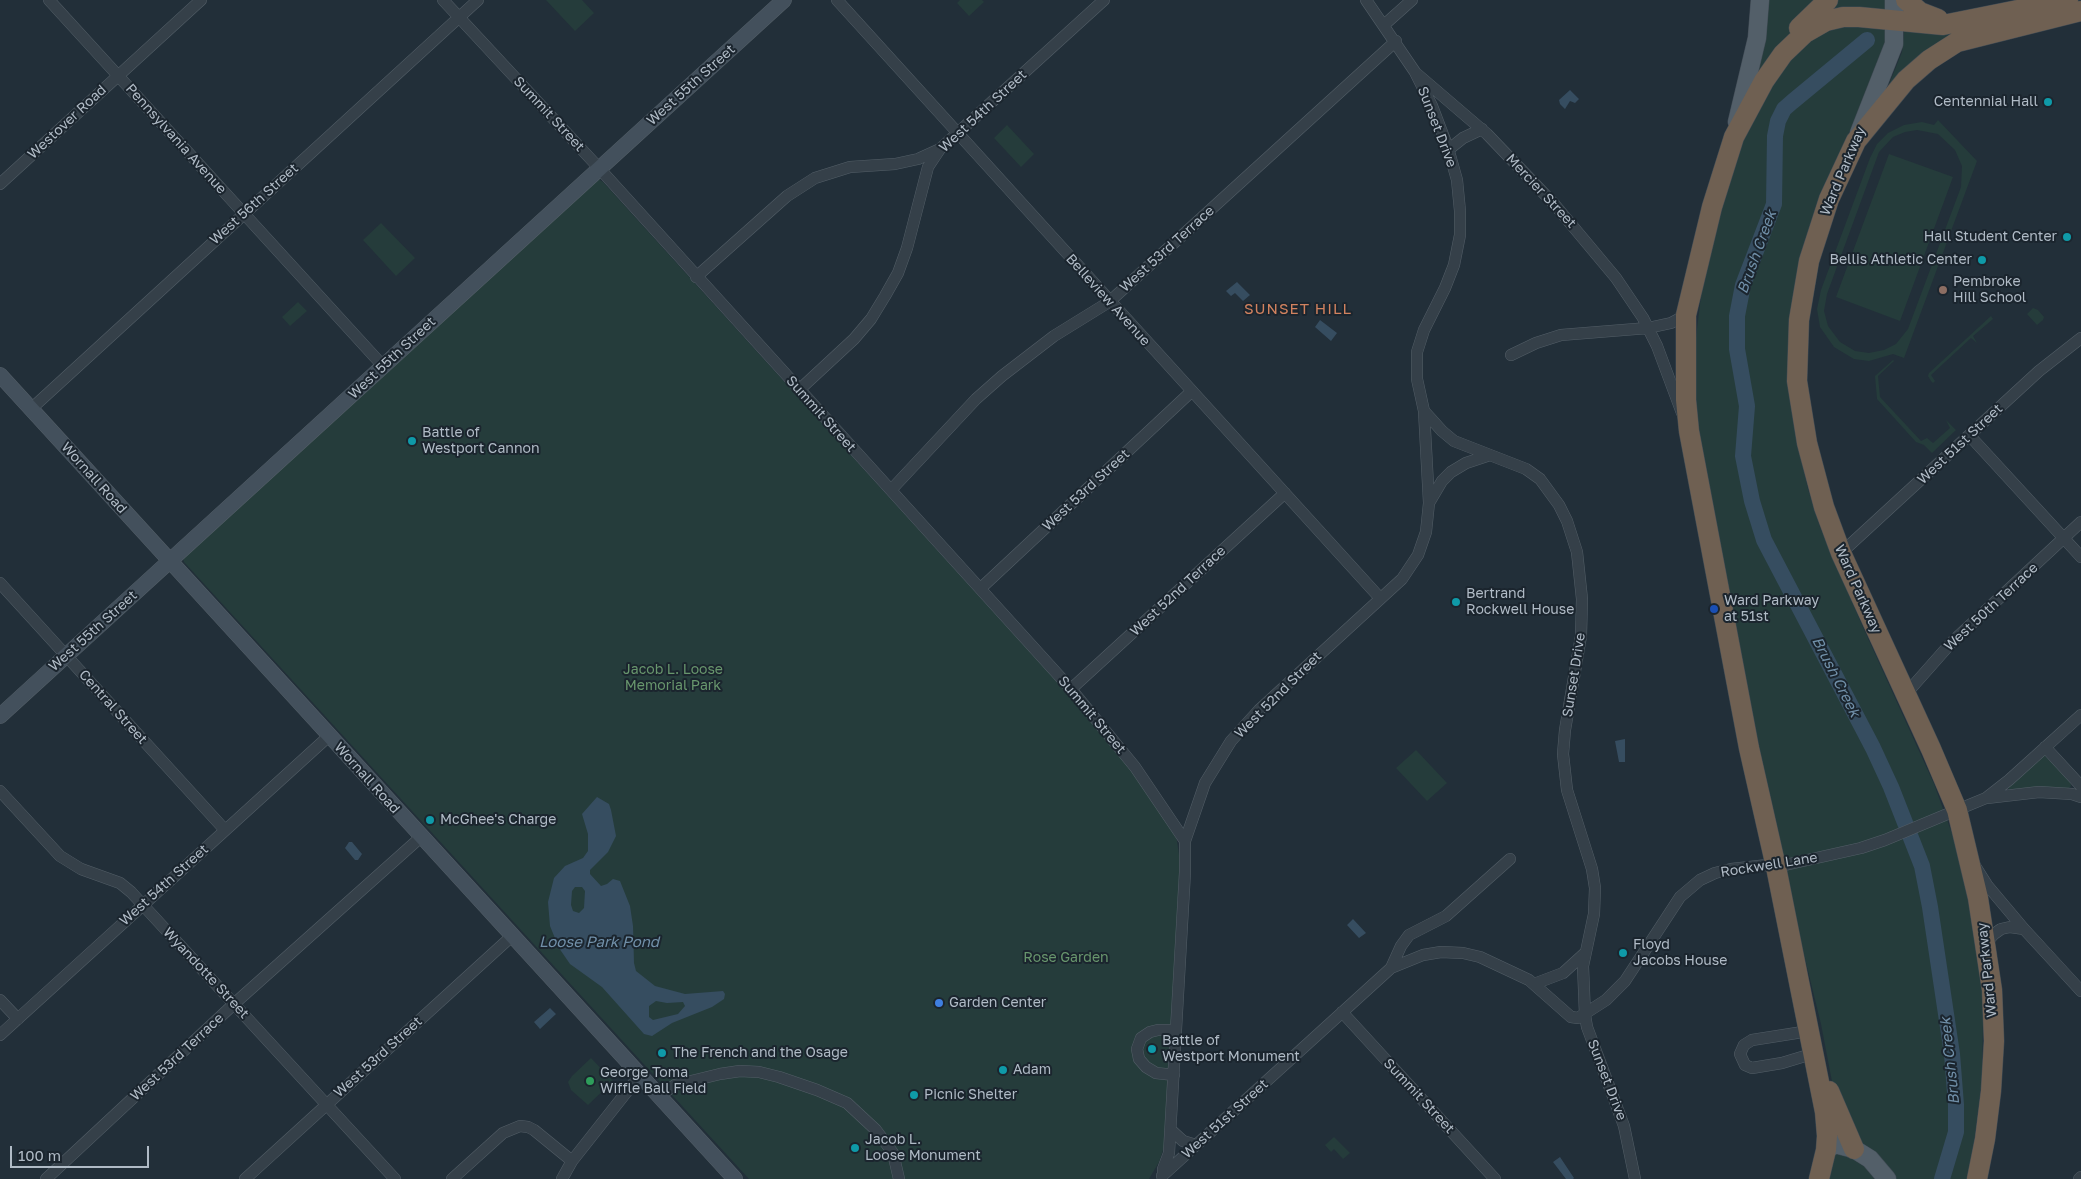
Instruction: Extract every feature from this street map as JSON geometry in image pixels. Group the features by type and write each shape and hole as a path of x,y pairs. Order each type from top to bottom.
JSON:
{"highway":[{"path":"1819,1179 1828,1136 1825,1112 1776,867 1747,738 1689,431 1686,400 1686,315 1712,207 1734,137 1764,81 1792,38 1801,26 1828,0"},
{"path":"1906,0 1920,12 1936,19 1953,19 2000,8 2021,10"},
{"path":"1783,54 1805,33 1826,21 1894,10 1943,25 2068,0"},
{"path":"1856,141 1906,80 1929,60 1957,42 2081,11"},
{"name":"Ward Parkway","path":"1856,141 1829,199 1810,261 1799,320 1797,381 1807,443 1824,507 1841,553 1931,748 1957,810 1978,898 1992,990 1993,1051 1986,1129 1977,1179"},
{"path":"1816,1060 1854,1149"}],"main road":[{"name":"West 55th Street","path":"0,716 784,0"},
{"path":"1734,137 1757,38 1760,0"},
{"name":"Ward Parkway","path":"1856,141 1894,44 1894,10"},
{"name":"Wornall Road","path":"0,375 735,1179"},
{"path":"1826,1150 1835,1144 1854,1149 1870,1160 1887,1179"},
{"path":"1854,1149 1862,1166 1873,1179"}],"street":[{"name":"Pennsylvania Avenue","path":"49,0 383,366"},
{"name":"Westover Road","path":"0,184 201,0"},
{"name":"Summit Street","path":"443,0 599,168 1071,689 1135,767 1185,840"},
{"name":"West 56th Street","path":"31,409 478,0"},
{"name":"Belleview Avenue","path":"837,0 1380,598"},
{"name":"West 54th Street","path":"799,390 854,339 871,319 885,296 898,273 907,248 928,167 940,149 1104,0"},
{"name":"Sunset Drive","path":"1366,0 1415,72 1432,106 1448,150 1458,188 1460,235 1454,265 1424,330 1417,352 1416,379 1424,411 1429,503"},
{"path":"1384,25 1412,0"},
{"name":"West 53rd Terrace","path":"891,490 976,399 1002,376 1054,336 1110,302 1396,42"},
{"name":"Mercier Street","path":"1415,72 1482,129 1568,219 1616,278 1648,328 1689,431"},
{"path":"1448,150 1468,135 1482,129"},
{"path":"696,277 787,196 815,178 850,167 894,164 918,159 940,149"},
{"path":"1512,355 1536,343 1561,335 1648,328 1671,323 1686,315"},
{"name":"West 51st Street","path":"1841,553 2039,372 2081,338"},
{"name":"West 53rd Street","path":"980,588 1192,391"},
{"name":"Sunset Drive","path":"1424,411 1454,441 1526,469 1540,479 1559,505 1567,521 1577,552 1582,599 1582,636 1565,730 1563,754 1568,790 1592,869 1595,888 1594,914 1583,966 1584,1015 1586,1027 1624,1126 1635,1179"},
{"path":"1970,436 2081,557"},
{"name":"West 52nd Street","path":"1161,1177 1170,1153 1185,872 1185,840 1205,783 1236,734 1259,710 1402,579 1418,555 1426,532 1429,503 1442,481 1466,463 1490,455"},
{"name":"West 52nd Terrace","path":"1071,689 1285,493"},
{"name":"West 50th Terrace","path":"1905,695 1951,643 2081,522"},
{"name":"Central Street","path":"0,583 226,830"},
{"path":"1986,798 2009,780 2081,715"},
{"name":"West 54th Street","path":"0,1035 329,736"},
{"path":"2045,747 2081,786"},
{"name":"Wyandotte Street","path":"0,791 60,856 81,869 120,883 143,904 396,1179"},
{"path":"1986,798 2038,792 2072,794 2081,797"},
{"name":"Rockwell Lane","path":"1584,1015 1606,1000 1625,981 1680,897 1689,888 1715,873 1767,865 1776,867 1840,853 1885,840 1986,798"},
{"name":"West 53rd Terrace","path":"46,1179 235,1003 421,837"},
{"path":"1968,857 1987,885 2024,929 2081,991"},
{"name":"West 51st Street","path":"1161,1177 1391,968 1401,946 1409,935 1446,916 1510,859"},
{"path":"1986,943 2001,929 2010,927 2024,929"},
{"name":"West 53rd Street","path":"244,1179 512,936"},
{"path":"1391,968 1423,955 1441,952 1463,953 1480,958 1529,980 1571,1017 1578,1018 1584,1015"},
{"path":"1534,984 1563,973 1586,952"},
{"path":"0,1000 18,1019"},
{"name":"Summit Street","path":"1342,1012 1496,1179"},
{"path":"1174,1075 1156,1073 1146,1067 1139,1059 1136,1048 1141,1038 1150,1032 1176,1030"},
{"path":"1810,1031 1752,1040 1744,1045 1740,1054 1745,1065 1752,1068 1782,1062 1816,1060"},
{"path":"659,1096 675,1085 740,1071 759,1072 817,1090 846,1103 876,1130 893,1153 899,1179"},
{"path":"562,1179 572,1161 640,1075"},
{"path":"452,1179 503,1133 520,1126 528,1126 534,1130 572,1161"},
{"path":"1171,1130 1182,1141 1196,1145"}],"green space":[{"path":"546,0 582,0 594,13 575,31"},
{"path":"960,0 982,0 984,2 969,16 957,3"},
{"path":"1767,0 1823,0 1756,72"},
{"path":"1832,0 1886,0 1887,11 1852,7 1825,13"},
{"path":"1844,21 1887,26 1887,36 1879,67 1816,206 1802,250 1791,401 1794,426 1808,489 1820,527 1934,784 1954,839 1965,879 1982,987 1983,1020 1982,1080 1974,1143 1967,1179 1828,1179 1833,1087 1821,1024 1785,877 1696,433 1695,345 1703,280 1743,131 1792,51"},
{"path":"1904,31 1959,31 1887,89 1902,52"},
{"path":"1938,120 1977,161 1904,358 1893,354 1869,361 1854,359 1834,347 1820,327 1817,309 1821,290 1870,158 1877,144 1888,133 1904,125 1922,122 1934,125","holes":["1917,130 1938,134 1955,150 1962,166 1961,187 1908,329 1896,344 1884,350 1869,353 1855,351 1840,342 1828,326 1824,311 1827,294 1879,152 1893,137 1905,132"]},
{"path":"1007,125 1034,154 1021,167 994,138"},
{"path":"1889,154 1953,177 1900,321 1836,297"},
{"name":"Jacob L. Loose Memorial Park","path":"598,179 603,182 1066,692 1124,760 1176,835 1180,861 1165,1144 1159,1162 1149,1179 749,1179 184,562 183,558"},
{"path":"381,223 415,258 396,276 363,240"},
{"path":"298,302 307,311 290,326 282,317"},
{"path":"2033,308 2038,310 2044,317 2037,325 2027,314"},
{"path":"1991,316 1993,319 1973,336 1977,343 1971,338 1931,375 1935,381 1933,383 1928,376 1929,373"},
{"path":"1893,360 1878,376 1880,397 1921,441 1927,438 1933,443 1950,428 1946,420 1956,430 1932,453 1924,445 1916,442 1877,399 1875,376"},
{"path":"1416,750 1447,783 1427,801 1396,768"},
{"path":"2044,755 2070,781 2071,786 2068,789 2010,790 2008,788 2010,785"},
{"name":"George Toma Wiffle Ball Field","path":"591,1058 613,1081 588,1105 571,1090 568,1082"},
{"path":"1334,1137 1350,1153 1343,1159 1334,1149 1331,1152 1325,1145"}],"water":[{"path":"1570,90 1579,99 1575,103 1570,101 1565,109 1559,100"},
{"path":"1237,282 1250,295 1243,301 1235,293 1231,296 1226,291"},
{"path":"1320,320 1337,333 1331,341 1315,327"},
{"path":"1625,739 1625,762 1619,762 1615,741"},
{"name":"Loose Park Pond","path":"597,797 609,804 616,836 608,852 590,870 590,874 601,886 613,879 620,881 630,906 636,971 655,986 685,994 723,991 725,994 724,999 712,1007 672,1023 652,1036 644,1034 602,987 570,964 559,948 550,926 548,902 554,878 565,866 583,858 588,851 588,834 582,814","holes":["575,887 582,887 585,891 584,908 579,913 573,911 571,905 572,891","656,1001 667,1003 683,1002 685,1006 678,1014 653,1020 649,1017 649,1006"]},
{"path":"349,842 352,842 362,854 358,860 355,860 345,848"},
{"path":"1353,919 1366,933 1359,938 1347,925"},
{"path":"550,1008 556,1014 540,1029 534,1022"},
{"path":"1560,1157 1573,1179 1566,1179 1553,1162"}],"waterway":[{"name":"Brush Creek","path":"1867,40 1784,109 1778,121 1775,136 1774,204 1743,285 1737,316 1737,349 1747,406 1743,456 1752,501 1764,540 1873,748 1891,787 1922,866 1952,1054 1956,1105 1956,1132 1942,1179"}],"place":[{"name":"Centennial Hall","path":"2048,102"},
{"name":"Hall Student Center","path":"2067,237"},
{"name":"Bellis Athletic Center","path":"1982,260"},
{"name":"Pembroke Hill School","path":"1943,290"},
{"name":"Battle of Westport Cannon","path":"412,441"},
{"name":"Bertrand Rockwell House","path":"1456,602"},
{"name":"Ward Parkway at 51st","path":"1714,609"},
{"name":"McGhee's Charge","path":"430,820"},
{"name":"Floyd Jacobs House","path":"1623,953"},
{"name":"Garden Center","path":"939,1003"},
{"name":"Battle of Westport Monument","path":"1152,1049"},
{"name":"The French and the Osage","path":"662,1053"},
{"name":"Adam","path":"1003,1070"},
{"name":"George Toma Wiffle Ball Field","path":"590,1081"},
{"name":"Picnic Shelter","path":"914,1095"},
{"name":"Jacob L. Loose Monument","path":"855,1148"}],"district":[{"name":"SUNSET HILL","path":"1298,309"}],"park label":[{"name":"Rose Garden","path":"1066,958"}]}
